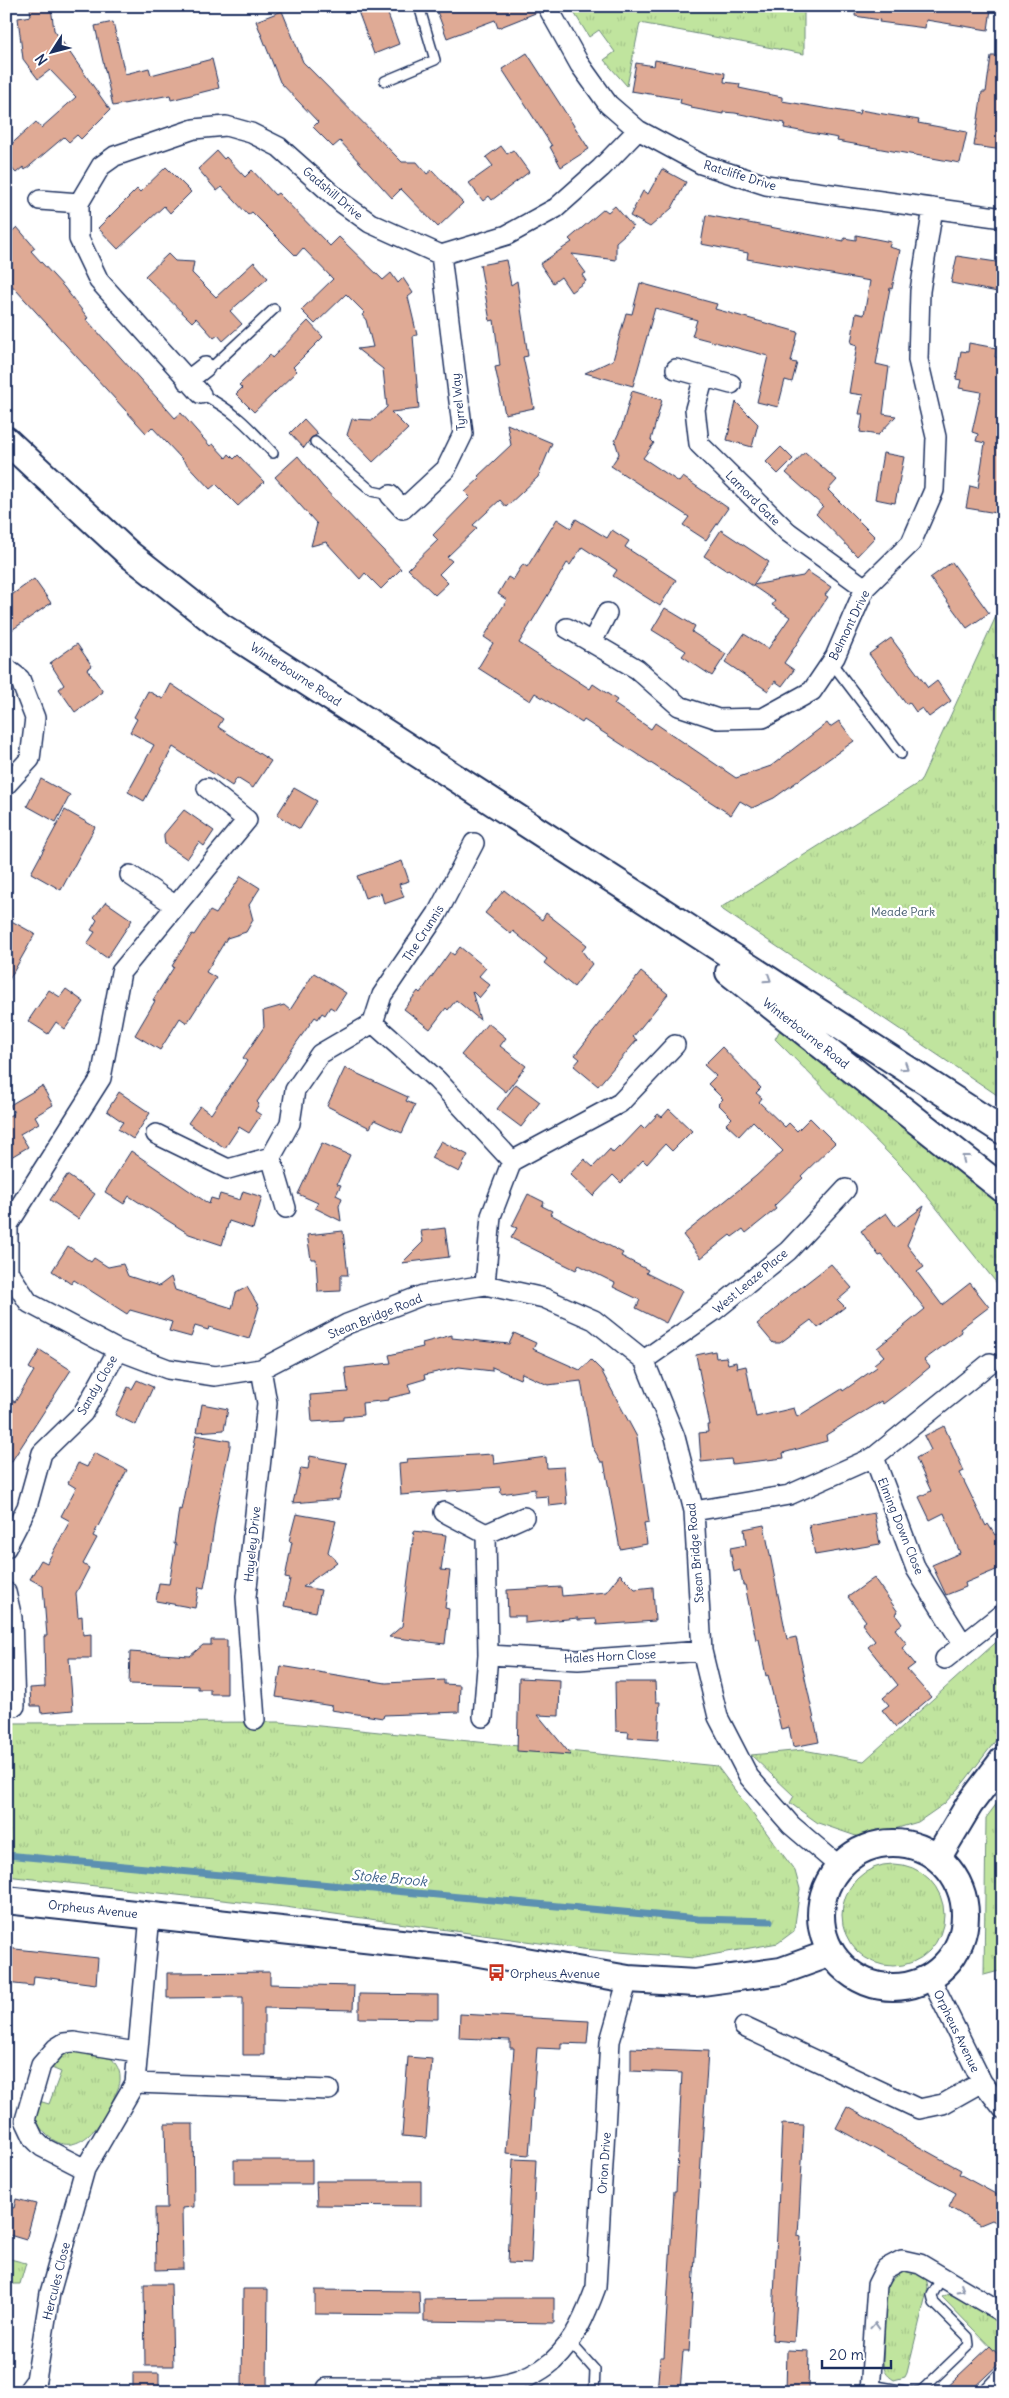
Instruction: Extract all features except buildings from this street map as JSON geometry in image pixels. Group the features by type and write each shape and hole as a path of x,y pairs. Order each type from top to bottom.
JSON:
{"main road":[{"name":"Winterbourne Road","path":"6,440 129,554 220,626 1003,1131"},
{"name":"Winterbourne Road","path":"610,877 1003,1189"},
{"path":"938,1857 969,1805 1003,1760"},
{"path":"902,1844 915,1846 938,1857 958,1886 965,1910 964,1929 954,1953 930,1977 907,1986 884,1987 855,1977 831,1953 822,1932 820,1918 824,1893 839,1866 856,1853 877,1845 902,1844"},
{"name":"Orpheus Avenue","path":"6,1900 456,1949 628,1979 695,1983 781,1971 831,1953"}],"street":[{"name":"Ratcliffe Drive","path":"547,6 580,65 608,104 638,130 701,164 766,186 1003,218"},
{"name":"Gadshill Drive","path":"79,203 102,166 115,156 194,130 226,126 251,133 279,147 342,203 370,223 442,255"},
{"path":"442,255 507,235 556,208 601,168 638,130"},
{"path":"40,200 79,203 78,240 100,281 187,381 201,394"},
{"name":"Belmont Drive","path":"567,628 637,669 679,706 718,719 763,718 812,691 832,662 866,588 911,543 934,490 936,437 918,360 920,291 933,208"},
{"name":"Tyrrel Way","path":"390,495 403,508 446,469 463,434 442,255"},
{"path":"187,381 204,367"},
{"path":"676,369 731,384"},
{"name":"Lamord Gate","path":"704,377 696,409 699,444 788,532 866,588"},
{"path":"592,642 607,612"},
{"path":"6,668 20,679 35,718 30,759 6,786"},
{"name":"Stean Bridge Road","path":"207,788 247,820 121,972 101,1078 8,1225 8,1271 29,1303 118,1350 168,1369 215,1376 261,1369 347,1324 423,1295 485,1285 544,1298 594,1320 644,1360 676,1437 694,1511 702,1651 718,1717 749,1777 791,1825 839,1866"},
{"name":"The Crunnis","path":"373,1023 382,994 437,914 474,843"},
{"path":"130,875 176,906"},
{"path":"156,1134 228,1169 271,1157 290,1123 295,1090 320,1054 373,1023 437,1080 512,1161"},
{"path":"485,1285 491,1216 512,1161 620,1103 675,1045"},
{"path":"271,1157 286,1208"},
{"name":"West Leaze Place","path":"644,1360 714,1311 788,1251 846,1189"},
{"name":"Sandy Close","path":"6,1548 27,1507 42,1453 83,1413 118,1350"},
{"path":"694,1511 789,1495 874,1458 990,1363"},
{"name":"Hayeley Drive","path":"255,1720 246,1597 267,1403 261,1369"},
{"name":"Elming Down Close","path":"874,1458 916,1570 963,1644"},
{"path":"444,1512 486,1534"},
{"path":"486,1534 524,1517"},
{"path":"483,1717 488,1655 486,1534"},
{"path":"6,1592 12,1618 10,1676 16,1706"},
{"path":"945,1659 1003,1612"},
{"name":"Hales Horn Close","path":"488,1655 578,1660 702,1651"},
{"path":"150,1915 136,2052 136,2083 329,2090"},
{"name":"Orpheus Avenue","path":"930,1977 982,2082 1003,2109"},
{"name":"Orion Drive","path":"327,2392 327,2388 474,2390 503,2385 531,2375 552,2361 570,2342 585,2316 596,2286 610,2041 628,1979"},
{"path":"744,2027 919,2108 943,2104 982,2082"},
{"path":"85,2169 42,2147 28,2130 25,2120 40,2065 56,2048 64,2043 74,2042 136,2052"},
{"name":"Hercules Close","path":"27,2392 36,2380 50,2293 85,2169 136,2083"},
{"path":"871,2388 877,2285 885,2269 902,2260 920,2264 1003,2313"},
{"path":"989,2392 1003,2377"}],"lane":[{"path":"385,81 435,60 419,6"},
{"path":"204,367 214,364 274,309"},
{"path":"201,394 234,413 273,453"},
{"path":"315,442 372,490 390,495"},
{"path":"832,662 901,754"},
{"path":"916,2392 921,2391 969,2345 968,2337 934,2303 932,2295 942,2278"},
{"path":"570,2342 595,2370 594,2392"},
{"path":"871,2388 911,2392"}],"green space":[{"path":"570,6 804,6 804,54 640,23 627,86 604,60 615,52 599,30 589,37"},
{"name":"Meade Park","path":"1003,607 1003,1099 720,908 920,782 998,612"},
{"path":"780,1030 1003,1204 1003,1291 910,1175 775,1039"},
{"path":"1003,1636 1003,1731 964,1782 944,1804 918,1822 891,1830 856,1836 818,1823 790,1803 794,1796 751,1755 803,1750 864,1761"},
{"path":"280,1722 717,1766 795,1871 800,1889 794,1931 778,1943 694,1958 582,1949 285,1907 6,1876 6,1723"},
{"path":"1003,1795 1003,1970 984,1975 986,1818"},
{"path":"893,1864 913,1868 929,1879 940,1895 944,1915 940,1935 929,1951 913,1962 893,1966 873,1962 857,1951 846,1935 842,1915 846,1895 857,1879 873,1868"},
{"path":"74,2049 112,2059 119,2070 120,2080 119,2087 105,2116 96,2128 77,2143 66,2144 55,2141 45,2133 34,2118 39,2101 49,2104 61,2072 49,2067 59,2055"},
{"path":"6,2258 26,2263 20,2284 6,2284"},
{"path":"911,2268 925,2273 928,2287 907,2373 905,2377 894,2380 886,2372 883,2362 886,2289 890,2281 903,2271"},
{"path":"954,2291 1003,2321 1003,2360 942,2297"}],"waterway":[{"name":"Stoke Brook","path":"6,1855 698,1919 770,1921"}],"place":[{"name":"Orpheus Avenue","path":"496,1973"}]}
